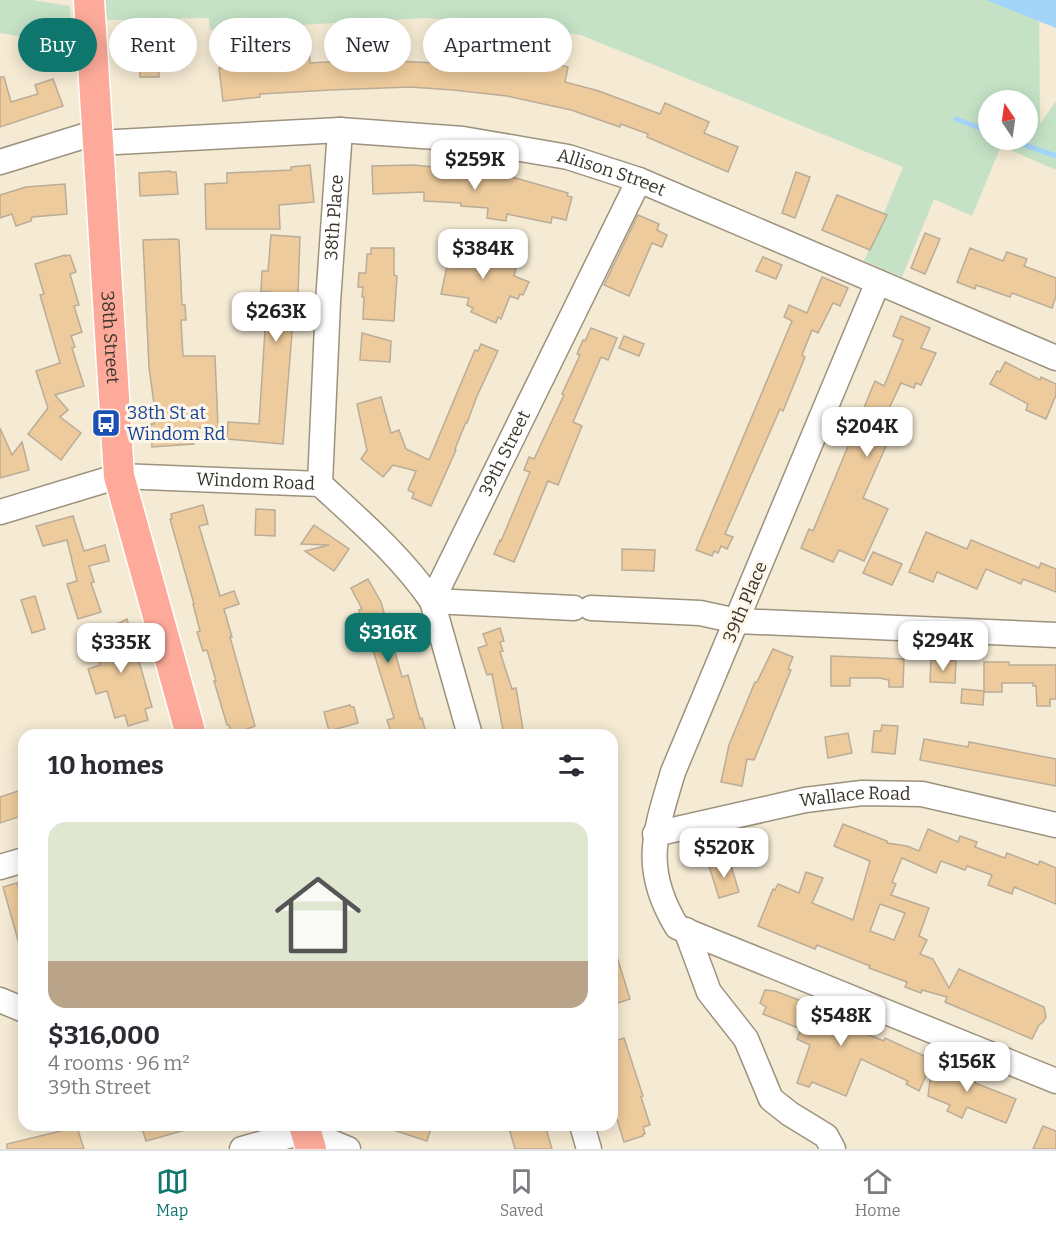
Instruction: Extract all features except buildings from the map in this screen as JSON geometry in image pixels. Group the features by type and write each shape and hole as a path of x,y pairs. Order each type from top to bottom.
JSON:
{"main road":[{"name":"38th Street","path":"88,0 119,476 189,729"}],"street":[{"name":"Allison Street","path":"0,162 97,137 340,130 463,139 568,157 639,180 1056,358"},
{"name":"38th Place","path":"320,484 328,302 340,130"},
{"name":"39th Street","path":"432,601 639,180"},
{"name":"39th Place","path":"833,1149 826,1136 790,1114 771,1099 746,1039 709,992 682,928 661,897 656,874 655,834 673,772 878,282"},
{"name":"Windom Road","path":"0,513 119,476 320,484 415,576 432,601"},
{"path":"468,729 432,601 700,613 737,621 1056,634"},
{"name":"Wallace Road","path":"655,834 805,800 862,793 922,794 1056,825"},
{"path":"0,867 18,862"},
{"path":"682,928 1056,1080"},
{"path":"0,1000 18,1008"},
{"path":"584,1131 589,1149"},
{"path":"242,1149 301,1136 348,1149"}],"green space":[{"path":"0,0 32,0 70,6 71,18 18,18 18,36 0,33"},
{"path":"104,0 1039,0 1040,124 1056,101 1056,170 1010,150 1038,150 1038,90 978,90 978,150 999,150 972,216 934,199 902,277 864,261 903,167 581,35 572,34 572,18 324,18 324,24 312,24 312,18 109,18 106,20"}],"water":[{"path":"986,0 1056,0 1056,28"}],"waterway":[{"path":"956,119 978,127"},
{"path":"1038,150 1056,156"}],"place":[{"name":"38th St at Windom Rd","path":"106,423"}]}
